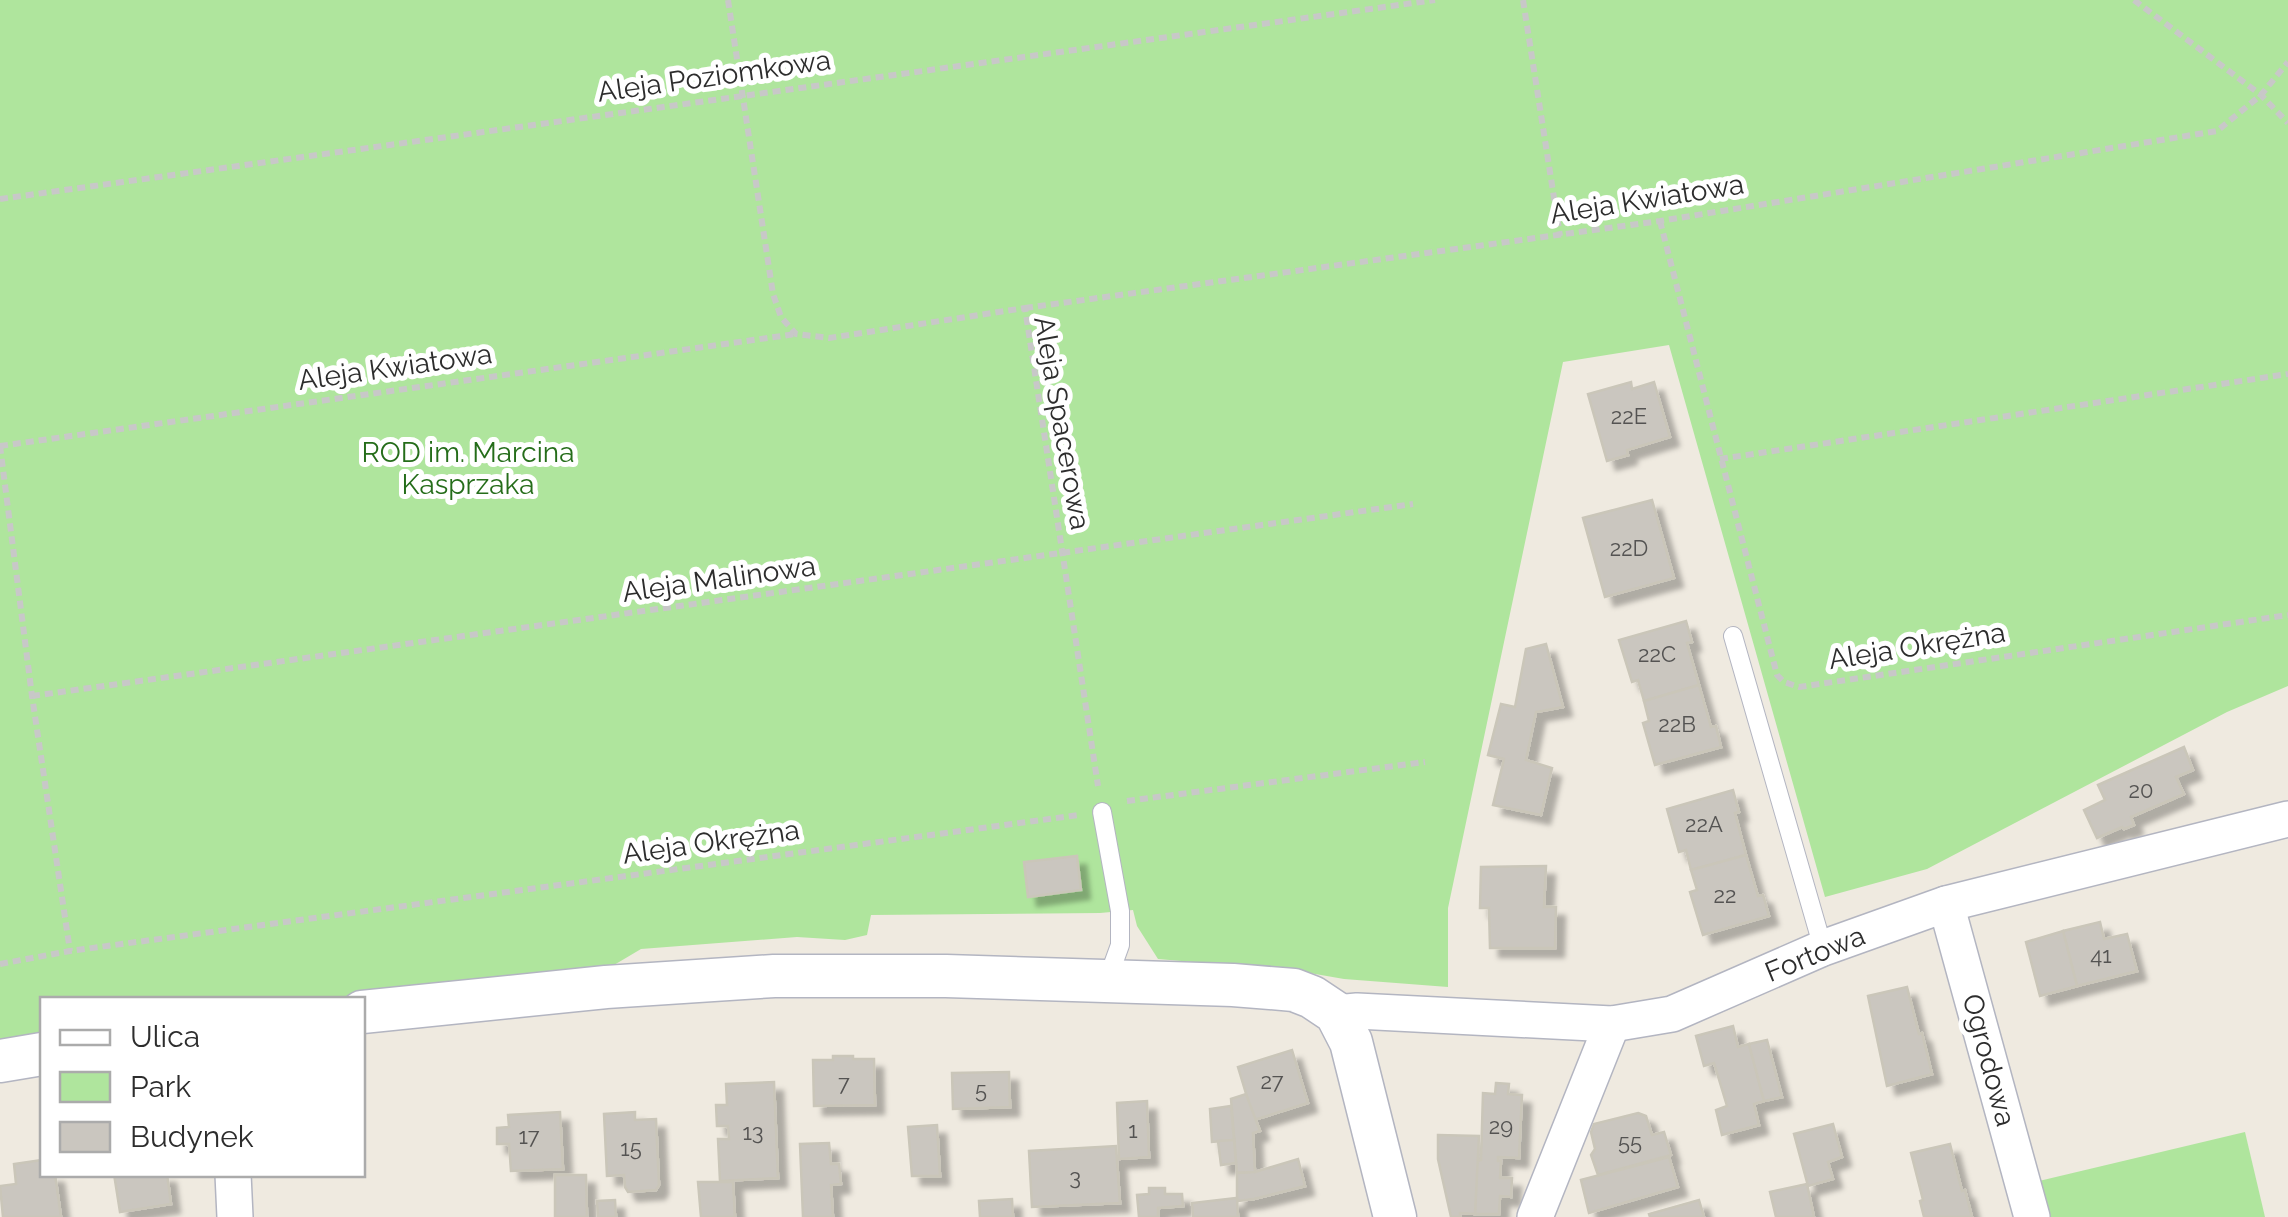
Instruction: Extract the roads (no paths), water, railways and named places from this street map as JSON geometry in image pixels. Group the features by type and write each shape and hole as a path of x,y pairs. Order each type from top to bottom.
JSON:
{"street":[{"name":"Fortowa","path":"1336,1013 1612,1024 1672,1014 1823,948 1946,904 2288,819"},
{"name":"Ogrodowa","path":"1946,904 2032,1217"},
{"path":"365,1012 606,987 774,976 946,976 1232,984 1294,990 1312,996 1336,1013 1351,1042 1395,1217"},
{"path":"1534,1217 1612,1024"},
{"path":"0,1061 40,1054"},
{"path":"233,1177 235,1217"}],"lane":[{"path":"1733,636 1823,948"},
{"path":"1102,812 1120,911 1120,945 1107,981"}],"park label":[{"name":"ROD im. Marcina Kasprzaka","path":"468,468"}]}
